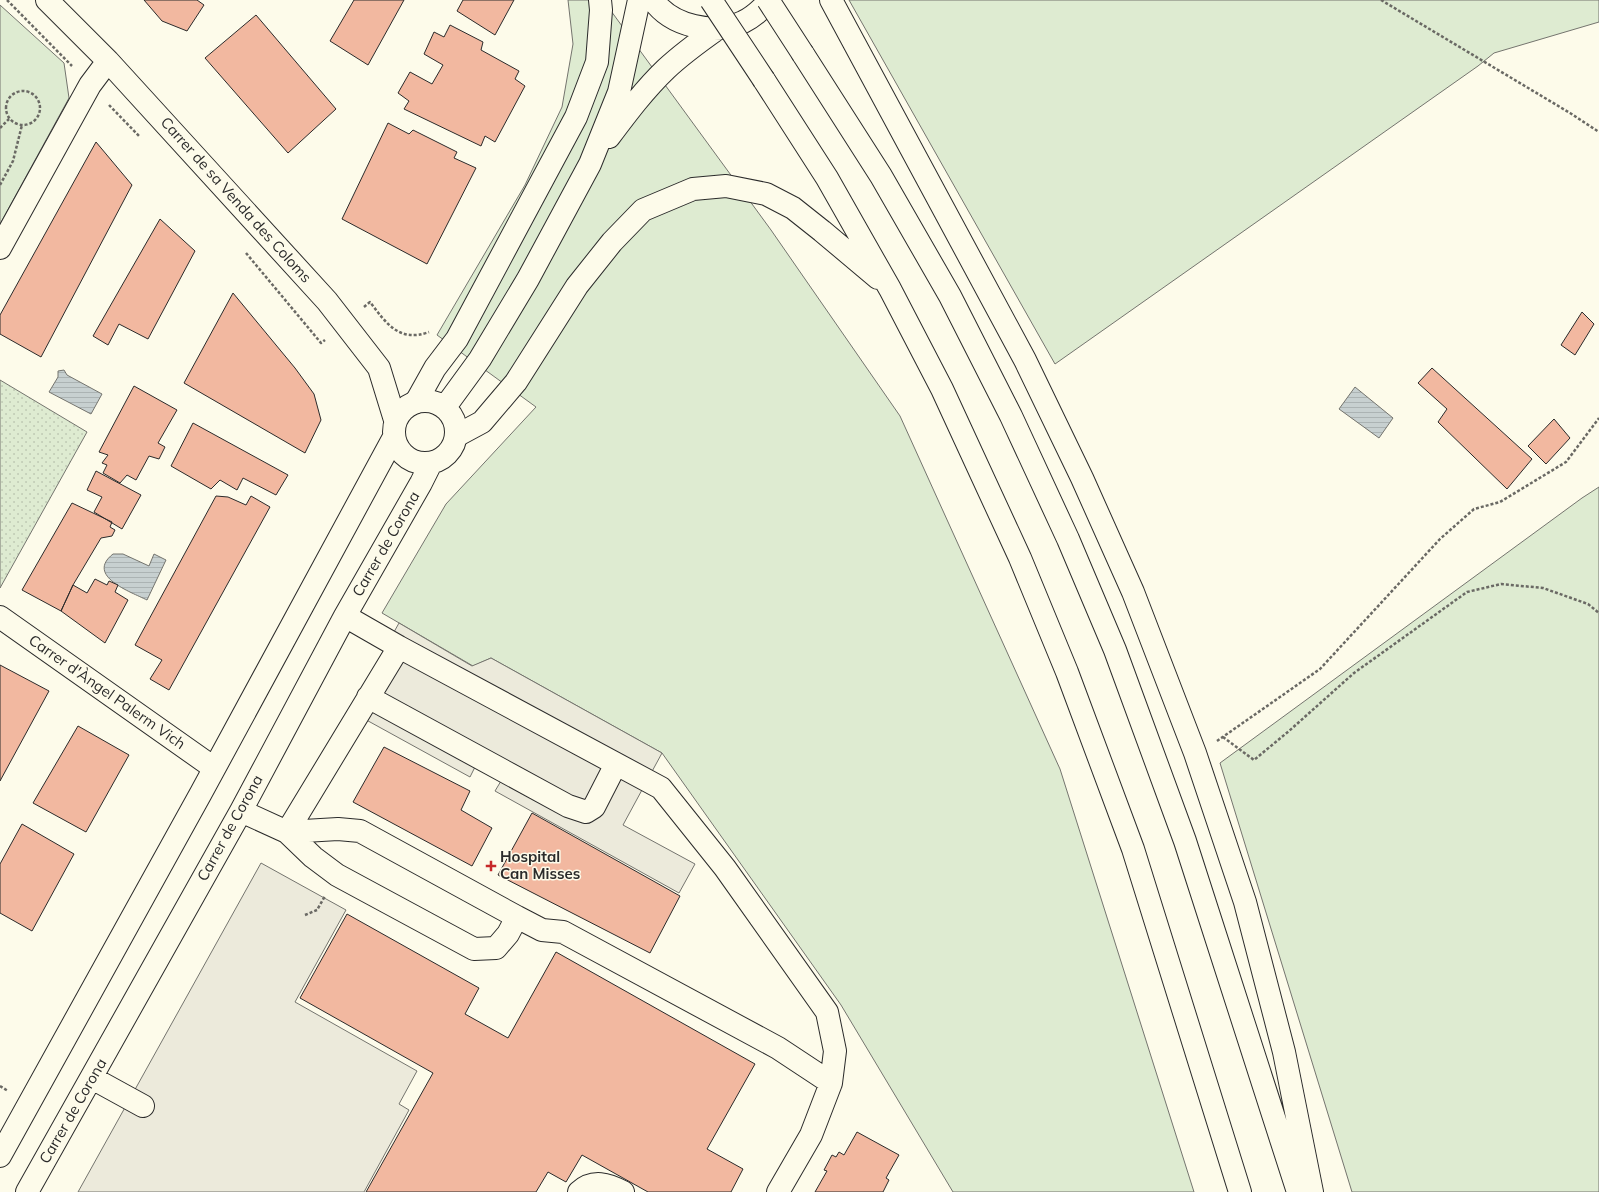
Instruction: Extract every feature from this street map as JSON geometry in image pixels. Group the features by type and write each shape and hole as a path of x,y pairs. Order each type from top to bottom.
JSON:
{"main road":[{"name":"Carrer de sa Venda des Coloms","path":"47,0 108,61 328,301 379,368 395,429"},
{"path":"416,402 435,368 457,339 576,117 597,62 601,10 600,0"},
{"path":"444,407 480,359 528,279 590,164 619,92 638,0"},
{"path":"653,0 659,8 682,23 717,29"},
{"path":"711,0 827,178 890,289 942,389 1020,558 1068,672 1134,849 1240,1192"},
{"path":"590,164 635,103 666,69 692,47 717,29 743,22 762,10 769,0 881,176 950,296 1011,416 1068,539 1115,650 1185,841 1298,1192"},
{"path":"831,0 1025,360 1082,478 1133,592 1195,753 1245,902 1284,1052 1312,1192"},
{"path":"0,248 90,85 108,61"},
{"path":"456,436 482,422 516,382 577,286 612,242 643,210 693,189 726,186 766,194 793,208 890,289"},
{"path":"0,1156 214,768 395,429 400,412 407,406 416,402 426,400 436,402 452,415 456,425 456,436 448,453 440,460 431,463 421,463 411,460 403,455 397,447 395,429"},
{"name":"Carrer de Corona","path":"27,1192 241,811 345,616 431,463"},
{"name":"Carrer d'Àngel Palerm Vich","path":"0,616 214,768"},
{"path":"345,616 399,647 661,788 725,868 827,1012 835,1052 831,1083 811,1135 778,1192"},
{"path":"287,832 399,647"},
{"path":"368,697 568,806 586,812 594,807 616,764"},
{"path":"241,811 287,832 313,857 337,875 474,948 496,948 508,934 517,917"},
{"path":"287,832 338,829 360,831 542,930 563,932 778,1048 831,1083"},
{"path":"92,1078 143,1106"},
{"path":"579,1192 590,1184 610,1185 623,1192"}],"path":[{"path":"7,0 143,140"},
{"path":"1382,0 1570,112 1599,132"},
{"path":"20,91 31,93 39,101 40,112 34,122 22,125 14,123 9,119 6,108 10,97 20,91"},
{"path":"0,128 9,119"},
{"path":"0,185 13,161 22,125"},
{"path":"242,248 321,343 370,302 389,327 403,335 425,334 430,331"},
{"path":"1599,418 1566,462 1500,502 1474,509 1440,539 1320,669 1224,738 1254,760 1354,673 1467,592 1501,584 1543,588 1588,604 1599,613"}],"green space":[{"path":"568,0 603,0 771,230 900,416 1060,769 1194,1192 953,1192 841,1005 662,753 491,658 473,666 382,613 446,504 536,407 437,335 525,185 562,107 573,44"},
{"path":"849,0 1599,0 1599,22 1494,53 1478,66 1055,364"},
{"path":"0,5 64,63 69,98 0,224"},
{"path":"0,380 87,432 0,588"},
{"path":"1599,487 1599,1192 1352,1192 1220,763"}],"shaded area":[{"path":"64,370 67,375 102,394 91,414 49,392 58,377 58,371"},
{"path":"1355,387 1393,418 1379,438 1339,409"},
{"path":"113,554 123,554 149,566 154,554 166,560 147,600 122,588 107,576 104,569 106,562"},
{"path":"399,623 472,666 491,658 662,753 623,825 695,864 679,893 495,791 501,781 475,767 470,777 350,711"},
{"path":"261,863 346,910 295,1002 417,1071 399,1104 409,1110 364,1192 78,1192"}],"building":[{"path":"144,0 197,0 204,5 187,31 162,21"},
{"path":"354,0 404,0 368,65 330,41"},
{"path":"463,0 514,0 495,35 457,11"},
{"path":"256,15 336,109 288,153 205,58"},
{"path":"450,25 483,42 481,50 519,71 515,79 525,86 495,142 485,136 481,146 404,109 409,101 398,93 410,72 432,84 443,65 424,54 434,32 444,37"},
{"path":"388,123 409,134 413,130 457,152 454,158 476,168 427,264 342,219"},
{"path":"96,142 132,185 41,357 0,334 0,315"},
{"path":"160,219 195,251 148,339 119,324 108,345 93,336"},
{"path":"233,293 295,368 314,394 321,420 305,453 184,383"},
{"path":"1582,312 1594,324 1575,355 1561,345"},
{"path":"1432,368 1532,459 1507,489 1438,422 1447,409 1418,383"},
{"path":"134,386 177,410 158,443 165,447 159,459 149,456 136,480 127,475 120,483 103,473 107,465 102,463 108,455 99,452"},
{"path":"1554,419 1570,438 1546,464 1528,446"},
{"path":"193,423 288,475 276,495 243,478 237,490 220,480 211,489 171,466"},
{"path":"96,471 141,495 122,529 94,512 102,497 87,490"},
{"path":"216,496 228,497 246,505 251,496 270,507 169,690 150,679 162,660 135,645"},
{"path":"72,503 112,522 110,527 115,530 112,536 101,538 73,585 61,611 22,590"},
{"path":"95,579 107,585 109,581 118,585 115,592 128,600 105,643 61,611 73,585 87,593"},
{"path":"0,665 49,691 0,781"},
{"path":"78,726 129,755 86,832 33,803"},
{"path":"384,747 470,791 461,810 492,828 472,866 353,802"},
{"path":"532,813 680,896 650,953 498,875"},
{"path":"22,824 74,854 32,931 0,913 0,864"},
{"path":"347,914 479,988 465,1014 508,1038 556,952 755,1064 707,1149 743,1169 731,1192 648,1192 582,1155 566,1182 548,1172 536,1192 366,1192 433,1073 300,998"},
{"path":"857,1132 899,1155 886,1178 889,1180 883,1192 815,1192 827,1171 824,1170 832,1155 836,1157 839,1152 844,1155"}],"place":[{"name":"Hospital Can Misses","path":"491,866"}]}
